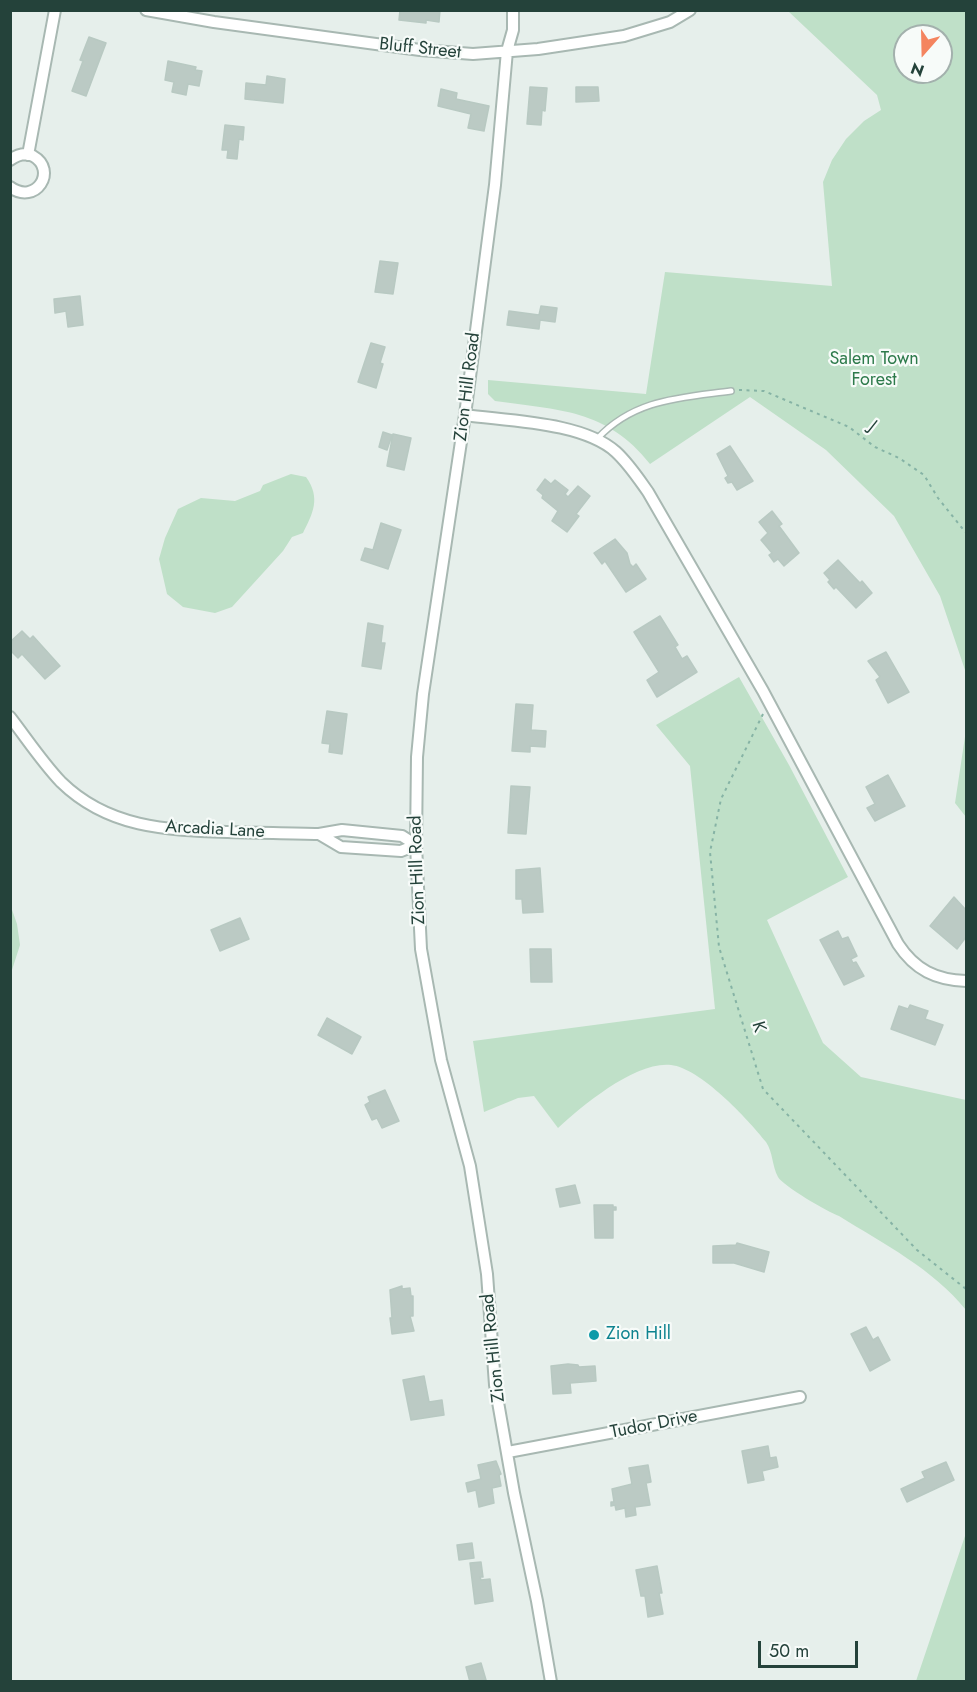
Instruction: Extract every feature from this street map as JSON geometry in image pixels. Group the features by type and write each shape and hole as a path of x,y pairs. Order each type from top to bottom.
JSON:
{"street":[{"path":"28,154 54,10"},
{"name":"Bluff Street","path":"146,10 214,22 420,50 473,54 538,49 624,36 670,22 690,10"},
{"name":"Zion Hill Road","path":"513,10 513,30 507,51 495,185 465,415 420,725 416,845 421,949 441,1060 470,1166 487,1274 495,1385 551,1682"},
{"path":"10,160 21,154 28,154 40,162 44,174 39,187 28,193 16,191 10,187"},
{"path":"465,415 580,432 616,451 632,468 769,702 904,952 928,973 949,980 966,981"},
{"name":"Arcadia Lane","path":"10,717 62,783 102,811 145,826 171,830 319,834 342,830 402,836 416,845"},
{"name":"Arcadia Lane","path":"319,834 341,847 401,851 416,845"},
{"name":"Tudor Drive","path":"508,1452 800,1397"}],"lane":[{"path":"597,439 617,420 653,403 731,391"}],"path":[{"name":"J","path":"731,391 764,392 849,427 875,447 899,458 924,475 938,498 966,533"},
{"name":"K","path":"769,702 721,799 710,852 719,947 763,1089 917,1250 966,1288"}],"green space":[{"name":"Salem Town Forest","path":"788,11 966,11 966,673 940,596 894,516 826,450 750,397 650,464 634,446 599,422 560,410 495,401 488,394 488,380 646,394 665,272 832,286 823,182 832,160 846,139 864,121 881,110 877,95"},
{"path":"291,474 306,477 311,485 314,505 310,519 303,533 292,537 283,551 232,607 215,613 183,607 167,594 159,559 165,538 178,509 201,498 235,501 260,491 263,485"},
{"path":"739,677 848,877 767,920 823,1043 861,1077 966,1100 966,1310 939,1282 907,1258 806,1198 782,1181 776,1173 768,1146 758,1132 723,1096 683,1068 671,1065 657,1066 626,1077 581,1108 558,1128 534,1096 518,1098 484,1112 473,1041 715,1009 690,766 656,725"},
{"path":"966,730 966,817 955,803"},
{"path":"11,907 17,924 20,945 11,973"},
{"path":"966,1533 966,1681 916,1681"}],"building":[{"path":"400,10 440,10 439,22 399,20"},
{"path":"89,37 106,43 86,96 72,91"},
{"path":"168,61 196,67 195,70 202,71 199,86 188,84 186,95 172,92 174,82 165,80"},
{"path":"267,76 285,79 283,103 245,99 246,83 266,85"},
{"path":"530,87 547,88 541,125 527,124"},
{"path":"576,87 598,87 599,101 576,102"},
{"path":"441,89 457,93 456,99 489,106 484,131 468,128 471,114 438,106"},
{"path":"225,125 244,127 243,140 239,139 237,159 227,158 228,150 222,150"},
{"path":"380,261 398,263 393,294 375,292"},
{"path":"80,296 83,325 68,327 66,311 55,313 54,299"},
{"path":"541,306 557,308 555,322 540,320 539,329 507,325 509,311 539,315"},
{"path":"371,343 385,347 376,388 358,382"},
{"path":"383,432 392,435 387,450 379,447"},
{"path":"393,434 411,438 404,470 387,466"},
{"path":"730,446 753,481 737,490 732,482 728,483 725,478 728,476 717,454"},
{"path":"545,479 551,484 555,480 568,490 565,494 568,497 578,486 590,496 576,514 579,516 567,532 552,521 558,511 542,498 543,495 537,490"},
{"path":"772,511 782,524 779,526 799,553 784,566 778,559 774,562 769,555 772,553 761,540 768,533 759,522"},
{"path":"381,523 401,530 388,569 361,560 365,548 373,550"},
{"path":"615,539 627,553 630,564 633,567 636,564 646,579 626,592 605,561 602,564 594,553"},
{"path":"838,560 872,593 856,608 836,587 834,589 824,573"},
{"path":"660,616 678,645 675,647 682,659 687,656 697,672 657,697 647,680 659,672 634,632"},
{"path":"368,623 383,626 381,643 385,643 381,669 362,666"},
{"path":"22,631 30,639 33,636 60,666 45,679 22,654 18,658 10,650 10,642"},
{"path":"886,652 909,692 888,703 876,680 880,677 868,661"},
{"path":"516,704 533,705 531,730 546,731 545,747 530,746 530,752 512,751"},
{"path":"327,711 347,714 342,754 329,752 330,744 322,743"},
{"path":"888,775 905,806 875,821 867,808 875,804 866,787"},
{"path":"511,786 530,787 526,834 508,833"},
{"path":"540,868 543,912 523,913 522,899 516,899 516,870"},
{"path":"954,897 966,910 966,937 957,949 930,926"},
{"path":"240,918 249,939 220,951 211,930"},
{"path":"838,931 842,939 848,937 857,956 851,959 853,963 856,962 864,976 844,985 820,940"},
{"path":"530,949 551,949 552,982 531,982"},
{"path":"910,1005 928,1011 925,1019 943,1025 935,1045 891,1029 899,1006 908,1009"},
{"path":"327,1018 361,1037 352,1054 318,1035"},
{"path":"385,1090 399,1121 382,1128 377,1118 372,1120 365,1105 370,1102 368,1097"},
{"path":"575,1185 580,1203 560,1207 556,1189"},
{"path":"594,1205 616,1207 616,1210 613,1210 613,1238 595,1238"},
{"path":"737,1243 769,1252 764,1272 734,1263 713,1263 713,1246 736,1245"},
{"path":"402,1286 402,1289 410,1288 411,1296 413,1296 413,1316 410,1316 414,1331 392,1334 390,1290"},
{"path":"866,1327 873,1340 878,1337 890,1360 870,1371 851,1334"},
{"path":"568,1364 579,1367 595,1366 596,1381 570,1383 571,1393 553,1394 551,1366"},
{"path":"424,1376 429,1402 442,1400 444,1415 411,1420 403,1380"},
{"path":"768,1446 770,1458 776,1457 778,1467 762,1471 764,1480 748,1483 742,1451"},
{"path":"496,1461 501,1474 499,1475 501,1486 492,1488 494,1503 479,1507 476,1490 468,1492 466,1483 481,1479 478,1465"},
{"path":"946,1462 954,1480 907,1502 901,1489 925,1478 922,1472"},
{"path":"648,1465 651,1482 646,1483 650,1505 635,1507 636,1515 626,1517 625,1508 616,1510 615,1505 611,1506 611,1502 614,1502 612,1489 632,1484 629,1468"},
{"path":"472,1543 474,1558 459,1560 457,1545"},
{"path":"481,1562 483,1577 480,1577 481,1580 490,1579 493,1601 475,1604 470,1563"},
{"path":"657,1566 663,1614 648,1617 645,1596 641,1596 636,1570"},
{"path":"481,1663 486,1680 470,1682 466,1667"}],"place":[{"name":"Zion Hill","path":"594,1335"}]}
